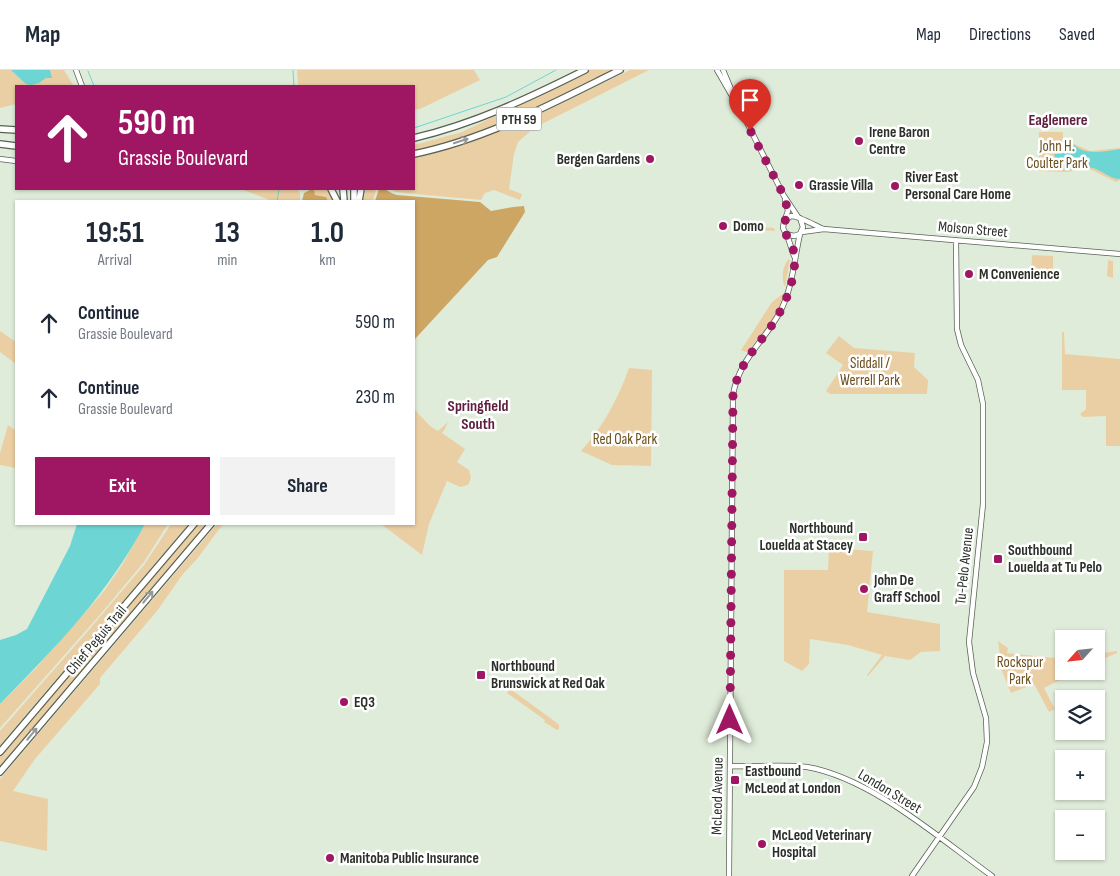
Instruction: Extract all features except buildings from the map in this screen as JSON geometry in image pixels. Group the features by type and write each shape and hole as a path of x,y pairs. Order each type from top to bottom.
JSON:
{"main road":[{"name":"PTH 59","path":"415,138 457,127 490,115 585,70"},
{"name":"PTH 59","path":"415,154 446,146 498,128 620,70"},
{"path":"0,128 15,130"},
{"path":"0,144 15,146"},
{"name":"Chief Peguis Trail","path":"0,752 193,525"},
{"name":"Chief Peguis Trail","path":"0,772 210,525"}],"street":[{"path":"76,70 82,85"},
{"path":"716,70 736,101"},
{"path":"723,70 736,101 784,196 803,224 801,233 794,236 787,235"},
{"path":"0,159 15,161"},
{"path":"784,196 788,211 783,228 795,257"},
{"path":"785,219 791,216 799,218"},
{"name":"Molson Street","path":"799,218 811,225 824,229 1120,254"},
{"name":"Molson Street","path":"801,233 824,229"},
{"name":"McLeod Avenue","path":"729,876 732,402 735,383 746,359 773,323 785,302 801,233"},
{"name":"Tu-Pelo Avenue","path":"912,876 969,796 984,758 987,728 985,711 973,673 969,642 983,504 983,404 978,380 961,345 956,325 956,240"},
{"name":"London Street","path":"730,766 804,767 847,780 883,799 992,876"}],"green space":[{"path":"0,70 64,70 73,85 15,85 15,104 0,108"},
{"path":"297,70 474,70 480,80 415,110 415,85 298,85"},
{"path":"590,70 613,70 491,127 415,151 415,145 462,132"},
{"path":"630,70 649,70 534,128 518,142 514,154 509,189 522,194 520,200 494,190 485,193 481,200 396,192 392,190 415,190 415,158 443,151 498,132"},
{"name":"John H. Coulter Park","path":"1039,132 1063,132 1063,139 1090,151 1120,148 1120,180 1116,182 1092,170 1080,169 1068,172 1039,171"},
{"path":"244,190 298,190 300,193 300,200 269,200"},
{"path":"314,190 328,190 334,200 328,200 326,197 315,195"},
{"path":"366,190 376,190 373,200 363,200"},
{"path":"737,226 774,228 775,231 736,229"},
{"path":"1032,255 1053,256 1053,277 1031,276"},
{"path":"790,260 785,287 783,273"},
{"path":"1108,260 1113,261 1113,278 1107,276"},
{"path":"784,293 780,307 764,331 748,351 741,350 772,302"},
{"path":"0,331 15,341 15,363 0,352"},
{"path":"1062,332 1064,332 1065,354 1120,359 1120,446 1106,446 1106,416 1083,417 1080,414 1086,409 1086,390 1062,390"},
{"name":"Siddall / Werrell Park","path":"839,336 854,348 915,353 914,367 928,380 927,394 830,394 826,391 843,365 826,353"},
{"name":"Red Oak Park","path":"629,368 652,370 651,466 612,465 581,451 609,412"},
{"path":"415,410 430,426 438,431 448,422 442,433 465,449 457,462 469,470 471,478 468,485 460,487 447,481 429,524 422,555 382,525 415,525"},
{"path":"8,425 15,430 15,468 0,465 0,453"},
{"path":"144,525 167,525 144,562 0,728 0,704 36,668 104,591 122,565"},
{"path":"170,525 188,525 0,745 0,731 144,565"},
{"path":"196,525 207,525 0,768 0,756"},
{"path":"216,525 222,525 197,559 183,574 157,611 100,678 100,684 35,759 13,791 48,799 47,851 0,841 0,779"},
{"name":"John De Graff School","path":"829,548 873,551 867,612 940,624 940,651 921,652 910,660 885,656 868,676 882,655 848,645 810,639 809,664 802,671 784,661 784,570 828,570"},
{"name":"Rockspur Park","path":"998,641 1008,648 1007,653 1055,658 1055,680 1060,680 1044,688 1055,709 1049,712 1034,684 1011,693 1002,671"},
{"path":"1117,651 1117,653 1105,658 1105,653"},
{"path":"509,688 553,720 559,725 559,729 557,730 544,722 545,720 507,693"}],"shaded area":[{"path":"314,190 315,195 326,197 328,200 302,200 304,193"},
{"path":"379,190 384,190 397,195 480,202 491,211 524,206 525,212 497,257 488,260 415,339 415,200 375,200"}],"water":[{"path":"11,70 50,70 52,78 46,78 39,83 31,85 26,84"},
{"path":"1063,141 1082,150 1092,152 1120,149 1120,179 1113,178 1097,169 1089,167 1060,170 1055,161 1055,150 1057,144"},
{"path":"77,525 144,525 130,550 97,597 41,662 0,704 0,640 27,629 70,546"}],"waterway":[{"path":"293,70 294,85"},
{"path":"415,128 506,97 556,70"},
{"path":"88,71 94,85"},
{"path":"277,200 279,190"}],"place":[{"name":"Irene Baron Centre","path":"859,141"},
{"name":"Bergen Gardens","path":"650,159"},
{"name":"Grassie Villa","path":"799,185"},
{"name":"River East Personal Care Home","path":"895,186"},
{"name":"Domo","path":"723,226"},
{"name":"M Convenience","path":"969,274"},
{"name":"Northbound Louelda at Stacey","path":"863,537"},
{"name":"Southbound Louelda at Tu Pelo","path":"998,559"},
{"name":"John De Graff School","path":"864,589"},
{"name":"Northbound Brunswick at Red Oak","path":"481,675"},
{"name":"EQ3","path":"344,702"},
{"name":"Eastbound McLeod at London","path":"735,780"},
{"name":"McLeod Veterinary Hospital","path":"762,844"},
{"name":"Manitoba Public Insurance","path":"330,858"}],"district":[{"name":"Eaglemere","path":"1058,119"},
{"name":"Springfield South","path":"478,414"}],"route":[{"path":"730,720 732,402 735,383 742,366 780,313 785,302 789,292 795,257 783,228 788,211 784,196 750,130"}]}
